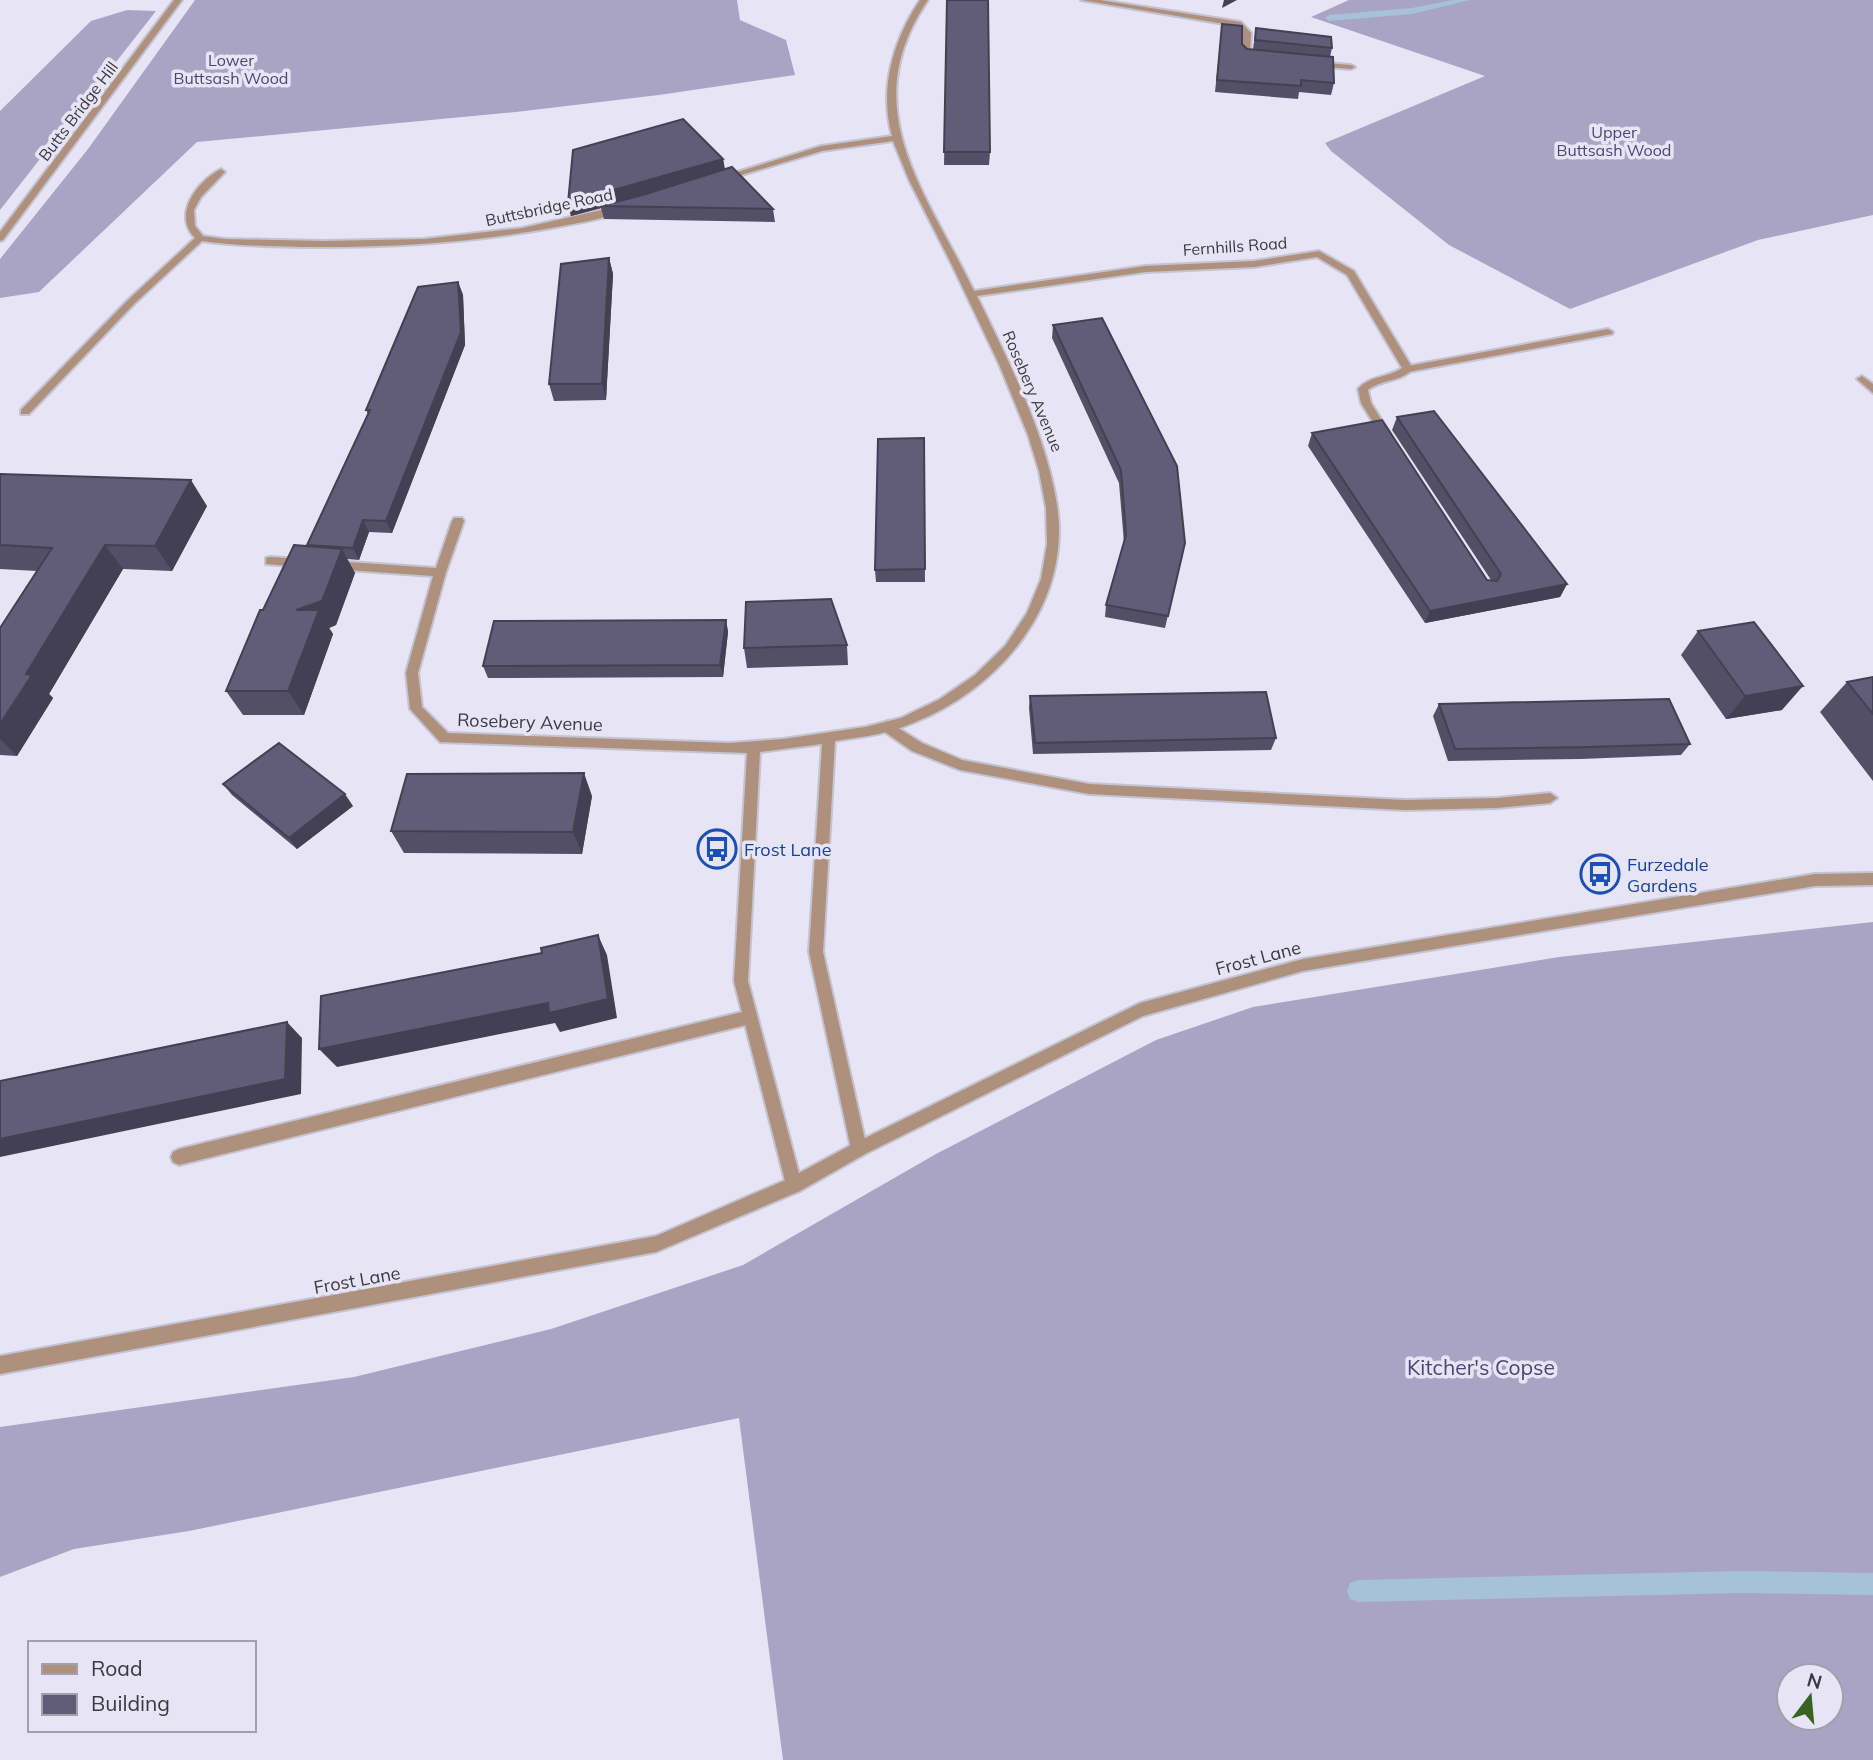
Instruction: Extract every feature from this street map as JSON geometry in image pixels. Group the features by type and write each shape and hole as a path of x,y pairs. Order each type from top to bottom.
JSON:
{"street":[{"name":"Butts Bridge Hill","path":"0,238 178,0"},
{"name":"Rosebery Avenue","path":"458,522 440,572 412,673 415,709 445,738 754,748 887,726 965,691 999,661 1026,625 1050,564 1052,521 1045,465 1029,420 972,294 912,177 896,138 891,110 895,66 908,25 924,0"},
{"path":"1085,0 1238,24 1247,33 1246,57 1273,60"},
{"path":"1299,62 1351,67"},
{"path":"706,183 821,149 896,138"},
{"path":"25,412 131,302 200,238 190,226 190,210 199,194 221,172"},
{"name":"Buttsbridge Road","path":"200,238 254,243 451,241 535,230 632,205"},
{"name":"Fernhills Road","path":"972,294 1145,269 1254,264 1319,254 1351,273 1408,369"},
{"path":"1396,449 1366,403 1363,389 1376,380 1397,376 1408,369 1608,332"},
{"path":"1862,379 1873,390"},
{"path":"270,561 440,572"},
{"path":"887,726 918,747 960,765 1088,789 1405,805 1497,803 1550,798"},
{"path":"829,736 817,952 859,1149"},
{"path":"754,748 741,981 794,1185"},
{"name":"Frost Lane","path":"0,1365 656,1244 794,1185 859,1149 1140,1010 1303,965 1815,880 1873,879"},
{"path":"179,1157 750,1017"}],"green space":[{"name":"Lower Buttsash Wood","path":"195,0 737,0 740,20 786,40 795,75 516,112 197,142 39,292 0,298 0,259 88,149"},
{"name":"Upper Buttsash Wood","path":"1349,0 1873,0 1873,215 1758,240 1570,309 1449,245 1331,151 1325,143 1485,76 1311,17"},
{"path":"127,10 156,11 0,210 0,111 91,21"},
{"name":"Kitcher's Copse","path":"1873,922 1873,1760 783,1760 739,1418 189,1531 74,1549 0,1577 0,1427 354,1377 551,1329 743,1265 936,1154 1156,1040 1253,1007 1559,957"}],"building":[{"path":"947,0 988,0 990,152 944,152"},
{"path":"1222,24 1242,26 1242,44 1247,49 1333,57 1334,83 1301,80 1301,86 1217,80"},
{"path":"1256,28 1331,37 1332,48 1255,40"},
{"path":"683,119 723,159 568,203 573,150"},
{"path":"732,167 773,209 601,206 646,194"},
{"path":"609,258 602,384 549,384 561,264"},
{"path":"458,282 461,332 386,521 363,520 353,548 307,545 370,410 366,410 418,287"},
{"path":"1102,318 1177,466 1185,543 1168,616 1106,605 1126,535 1121,470 1053,325"},
{"path":"1434,411 1567,584 1430,611 1312,433 1382,420 1487,580 1497,581 1501,574 1397,417"},
{"path":"924,438 925,569 875,570 878,439"},
{"path":"0,474 191,480 155,546 105,545 26,674 32,675 0,724 0,628 52,548 0,545"},
{"path":"294,545 342,549 322,601 296,610 319,610 288,691 226,691 260,610 263,610"},
{"path":"831,599 847,645 744,648 746,602"},
{"path":"726,620 720,665 483,666 494,621"},
{"path":"1754,622 1803,686 1745,696 1698,631"},
{"path":"1873,677 1873,714 1847,682"},
{"path":"1266,692 1276,738 1035,743 1030,696"},
{"path":"1669,699 1690,744 1455,749 1439,704"},
{"path":"279,743 345,794 289,838 223,784"},
{"path":"584,773 573,832 391,831 407,774"},
{"path":"598,935 608,999 549,1013 548,1003 319,1049 321,996 542,953 541,948"},
{"path":"287,1022 285,1079 0,1139 0,1081"}],"waterway":[{"path":"1329,18 1412,11 1466,0"},
{"path":"1358,1591 1742,1582 1873,1584"}],"place":[{"name":"Frost Lane","path":"717,849"},
{"name":"Furzedale Gardens","path":"1600,874"}]}
